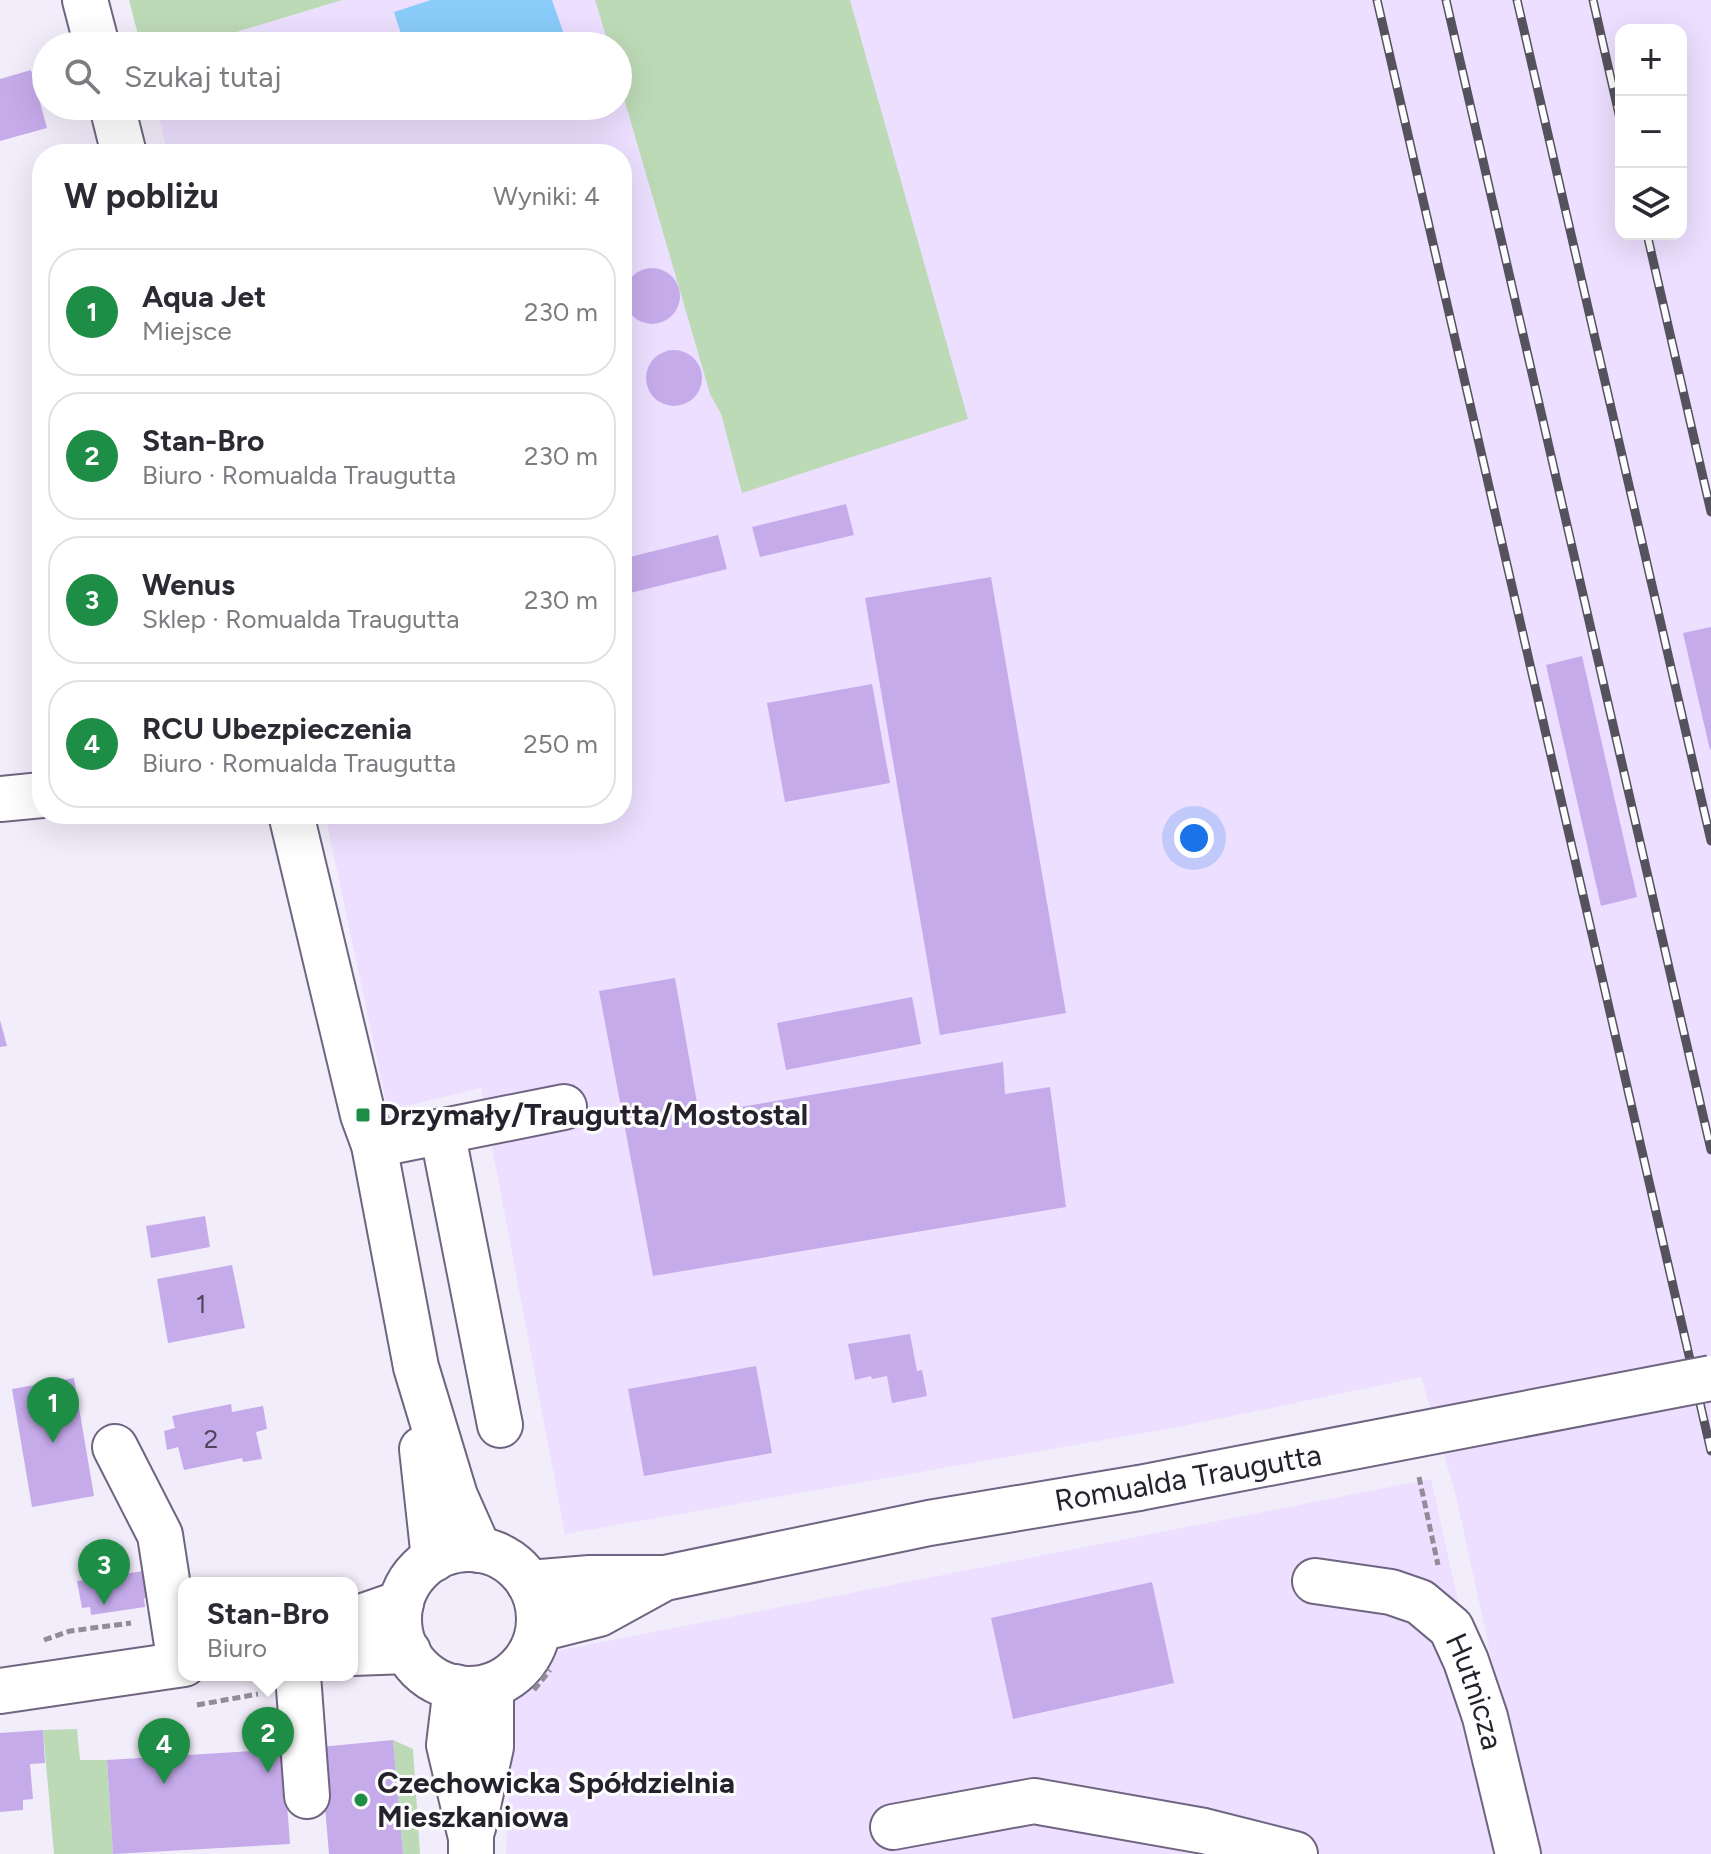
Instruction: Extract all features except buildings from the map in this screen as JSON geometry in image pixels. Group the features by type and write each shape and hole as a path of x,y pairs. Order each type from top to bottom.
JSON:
{"street":[{"path":"85,0 93,32"},
{"path":"116,120 122,144"},
{"path":"0,799 32,796"},
{"path":"293,824 363,1115 374,1145 416,1367 455,1496 479,1550"},
{"path":"374,1145 564,1107"},
{"path":"442,1131 500,1425"},
{"path":"416,1367 426,1501 434,1559"},
{"name":"Romualda Traugutta","path":"665,1578 929,1523 1139,1488 1711,1378"},
{"path":"115,1447 160,1535 178,1637"},
{"path":"492,1689 428,1674 419,1668 408,1651 400,1620 401,1603 414,1578 434,1559 456,1550 479,1550 499,1555 516,1567 529,1583 549,1646"},
{"path":"529,1583 590,1578 665,1578"},
{"path":"471,1846 449,1745 492,1689 523,1664 533,1647 549,1646 665,1578"},
{"name":"Hutnicza","path":"1315,1581 1391,1592 1420,1602 1451,1628 1485,1717 1518,1854"},
{"path":"358,1618 401,1603"},
{"path":"358,1653 408,1651"},
{"path":"0,1691 178,1665"},
{"path":"298,1681 307,1796"},
{"path":"893,1827 1034,1801 1204,1831 1295,1854"}],"path":[{"path":"1417,1466 1439,1569"},
{"path":"30,1644 70,1631 175,1617"},
{"path":"492,1689 548,1670 549,1646"}],"shaded area":[{"path":"342,0 595,0 605,32 236,32"},
{"path":"850,0 1711,0 1711,1854 1534,1854 1456,1496 1421,1377 1178,1427 565,1534 481,1088 388,1110 327,824 632,824 632,144 166,144 160,120 630,120 710,394 721,414 743,493 855,19"},
{"path":"1431,1479 1514,1854 506,1854 515,1702 546,1653"}],"green space":[{"path":"129,0 342,0 236,32 137,32"},
{"path":"595,0 850,0 968,419 742,493 721,414 710,394 630,120 632,32 605,32"},
{"path":"77,1729 80,1760 107,1760 113,1854 54,1854 43,1730"},
{"path":"393,1740 413,1749 420,1854 403,1854"}],"water":[{"path":"431,0 552,0 563,32 400,32 394,12"}],"railway":[{"path":"1377,0 1711,1451"},
{"path":"1446,0 1711,1150"},
{"path":"1517,0 1711,841"},
{"path":"1593,0 1615,97"},
{"path":"1648,240 1711,512"}],"place":[{"name":"Drzymały/Traugutta/Mostostal","path":"363,1115"},
{"name":"Aqua Jet","path":"53,1443"},
{"name":"Wenus","path":"104,1605"},
{"name":"Stan-Bro","path":"268,1773"},
{"name":"RCU Ubezpieczenia","path":"164,1784"},
{"name":"Czechowicka Spółdzielnia Mieszkaniowa","path":"361,1800"}]}
